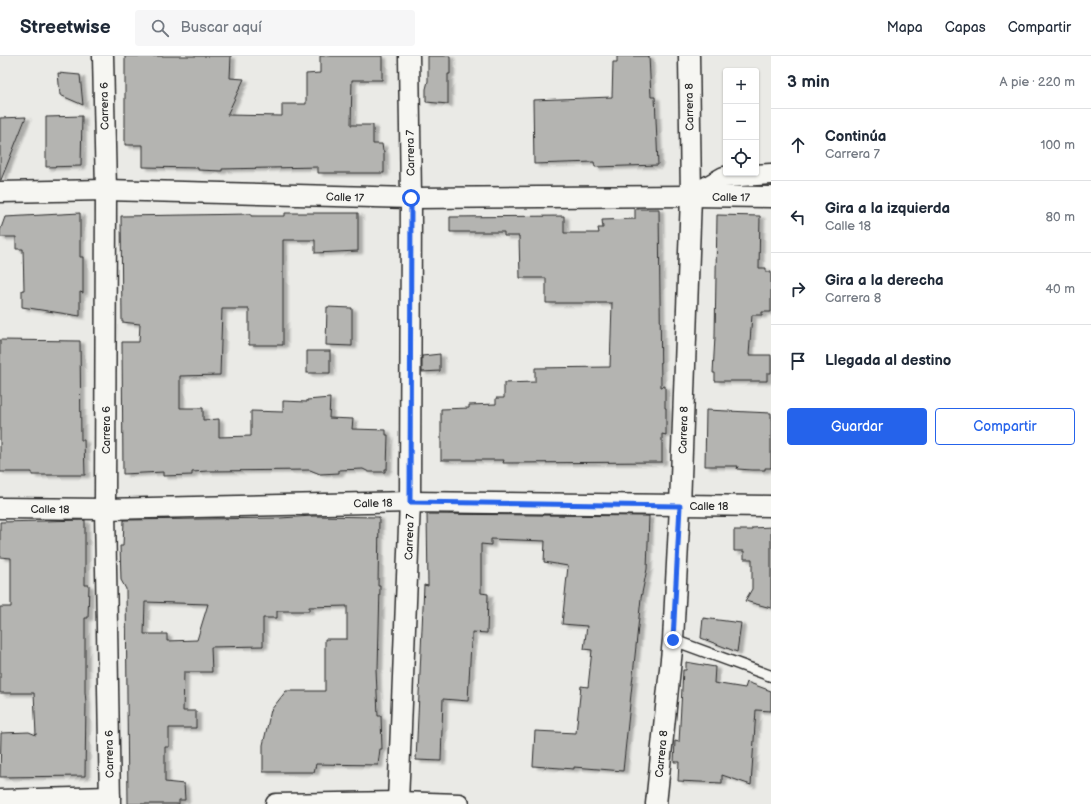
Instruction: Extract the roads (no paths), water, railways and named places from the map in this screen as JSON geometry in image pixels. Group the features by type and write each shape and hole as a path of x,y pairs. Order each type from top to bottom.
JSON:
{"street":[{"name":"Carrera 6","path":"103,56 106,190 106,509 110,800"},
{"name":"Carrera 7","path":"398,802 410,502 411,198 409,56"},
{"name":"Carrera 8","path":"656,804 673,640 680,506 691,196 689,56"},
{"name":"Calle 17","path":"691,196 724,177 771,174"},
{"name":"Calle 17","path":"0,192 106,190 411,198 691,196 771,197"},
{"name":"Calle 18","path":"0,508 106,509 410,502 771,506"},
{"path":"0,800 110,800"},
{"path":"276,804 398,802 459,804"}],"lane":[{"path":"673,640 771,676"}]}
